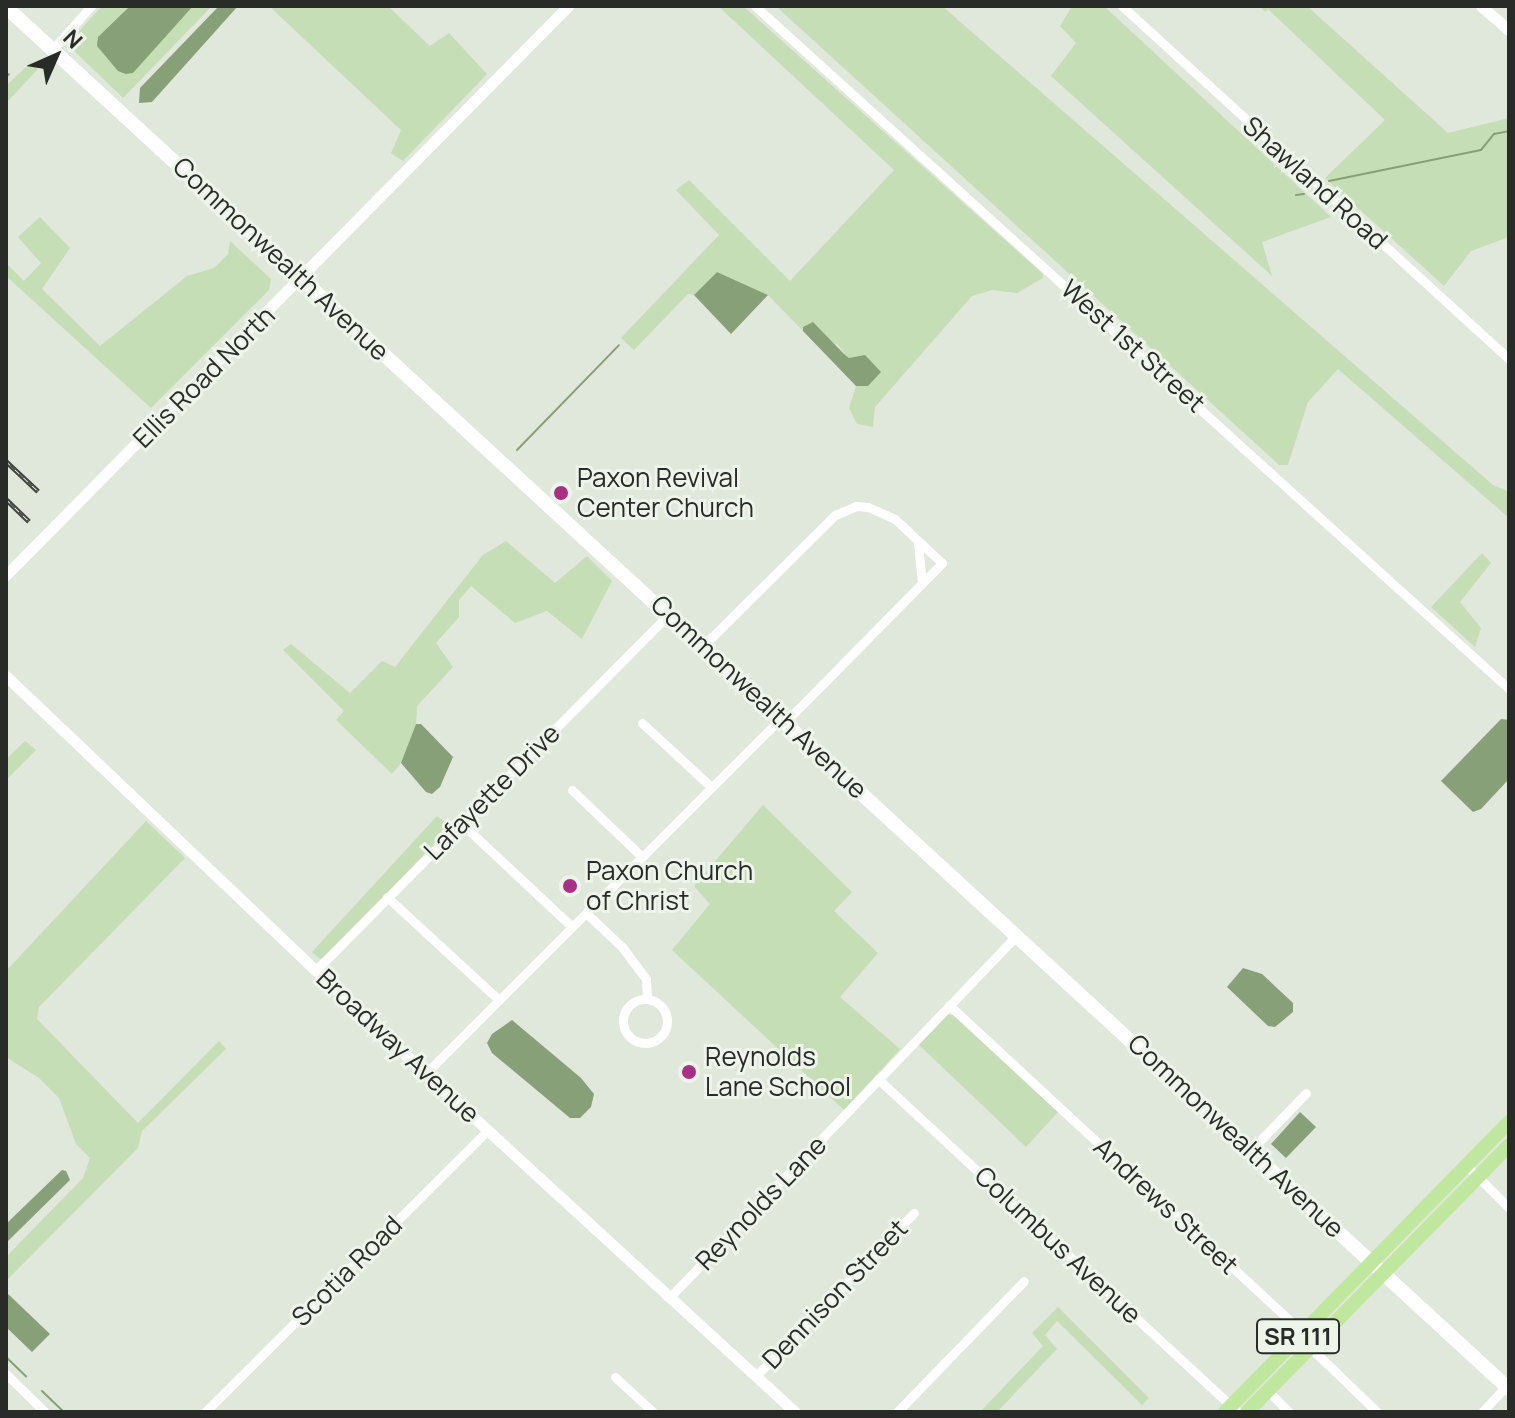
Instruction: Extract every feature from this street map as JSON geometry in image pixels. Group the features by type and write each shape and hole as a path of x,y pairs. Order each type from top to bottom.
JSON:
{"main road":[{"name":"Commonwealth Avenue","path":"6,7 704,645 1508,1388"},
{"name":"SR 111","path":"1247,1412 1268,1391 1306,1339 1371,1261 1509,1122"},
{"name":"SR 111","path":"1231,1410 1256,1380 1384,1272 1509,1145"}],"street":[{"path":"52,50 91,6"},
{"name":"Ellis Road North","path":"6,575 568,6"},
{"name":"West 1st Street","path":"755,6 1509,689"},
{"name":"Shawland Road","path":"1122,6 1509,359"},
{"path":"1481,6 1509,30"},
{"path":"426,1073 711,787 942,563 879,510 856,506 823,524 704,645"},
{"path":"917,540 922,557 922,583"},
{"name":"Lafayette Drive","path":"316,970 669,614"},
{"name":"Broadway Avenue","path":"6,676 426,1073 795,1412"},
{"path":"642,723 711,787"},
{"path":"572,790 642,857"},
{"path":"461,823 572,927"},
{"path":"387,897 499,1000"},
{"path":"586,913 622,947 646,979 647,998"},
{"name":"Reynolds Lane","path":"670,1297 1017,935"},
{"path":"647,998 665,1010 667,1025 659,1038 645,1043 626,1034 622,1020 632,1002 647,998"},
{"name":"Andrews Street","path":"949,1005 1306,1339 1377,1412"},
{"name":"Columbus Avenue","path":"878,1079 1231,1410"},
{"path":"1251,1150 1306,1093"},
{"name":"Scotia Road","path":"205,1412 488,1130"},
{"path":"1466,1165 1509,1208"},
{"name":"Dennison Street","path":"756,1376 914,1213"},
{"path":"897,1412 1024,1281"},
{"path":"6,1374 45,1412"},
{"path":"615,1377 653,1412"},
{"path":"1256,1380 1289,1412"},
{"path":"1482,1412 1508,1388"}],"shaded area":[{"path":"102,6 130,6 98,37 176,23 193,6 212,6 123,98 67,44"},
{"path":"130,6 193,6 133,73 126,74 118,71 97,46 98,37"},
{"path":"219,6 238,6 152,102 139,103 140,88"},
{"path":"269,6 388,6 430,46 449,33 487,74 403,161 391,153 401,130"},
{"path":"718,6 743,6 1043,274 1043,278 1017,293 992,290 972,296 875,407 873,427 857,424 849,408 856,386 868,385 838,345 803,327 803,331 768,295 717,272 694,295 688,294 634,350 621,338 719,235 676,190 689,180 790,281 894,170"},
{"path":"780,6 942,6 1493,485 1509,492 1509,518 1338,369 1308,402 1288,465 1279,465 779,9"},
{"path":"1072,6 1104,6 1331,217 1262,242 1272,276 1051,76 1076,43 1060,26"},
{"path":"1259,6 1307,6 1448,133 1509,118 1509,237 1471,251 1444,286 1325,178 1385,120 1268,9 1265,12"},
{"path":"30,63 38,69 6,103 6,86"},
{"path":"40,217 70,248 42,289 100,346 187,276 214,268 228,254 230,241 271,279 269,290 151,408 6,276 6,263 24,281 41,263 18,237"},
{"path":"717,272 768,295 731,334 694,295"},
{"path":"813,322 849,358 865,355 881,372 868,386 856,386 803,331 803,327"},
{"path":"506,541 555,583 587,556 612,581 582,639 547,611 515,623 471,586 459,600 459,617 436,643 453,667 417,706 416,724 401,763 392,774 336,720 344,711 283,650 291,644 350,693 382,661 395,667 483,555"},
{"path":"1482,553 1491,563 1460,602 1481,628 1475,647 1431,607"},
{"path":"1501,719 1509,720 1509,779 1481,809 1473,812 1441,781"},
{"path":"416,724 421,724 453,757 440,787 432,794 426,792 401,763"},
{"path":"25,741 36,750 6,780 6,759"},
{"path":"763,805 852,892 834,911 878,953 840,997 900,1049 844,1110 672,950 710,904 694,886"},
{"path":"437,816 451,826 325,958 320,959 312,952"},
{"path":"146,821 185,858 39,1007 37,1019 138,1123 219,1041 226,1049 142,1131 138,1148 6,1281 6,1257 83,1178 90,1158 76,1144 59,1098 39,1078 6,1057 6,971"},
{"path":"1243,968 1262,974 1293,1003 1293,1012 1275,1027 1268,1026 1227,987"},
{"path":"945,1014 955,1016 1058,1112 1026,1147 917,1043"},
{"path":"512,1020 581,1078 594,1094 591,1107 580,1118 570,1118 492,1053 487,1043 492,1034"},
{"path":"1300,1112 1316,1127 1286,1158 1271,1144"},
{"path":"62,1170 66,1171 70,1180 6,1243 6,1224"},
{"path":"6,1292 50,1334 32,1352 6,1327"},
{"path":"1058,1307 1149,1398 1142,1405 1057,1321 1045,1335 1057,1349 997,1412 980,1412 1043,1346 1032,1333"}],"waterway":[{"path":"6,77 9,74"},
{"path":"1329,181 1481,150 1494,134 1509,131"},
{"path":"1296,195 1304,194"},
{"path":"517,450 619,345"},
{"path":"6,1357 26,1376"},
{"path":"42,1391 64,1412"}],"railway":[{"path":"6,461 38,491"},
{"path":"6,499 29,521"}],"place":[{"name":"Paxon Revival Center Church","path":"561,493"},
{"name":"Paxon Church of Christ","path":"570,886"},
{"name":"Reynolds Lane School","path":"689,1072"}]}
